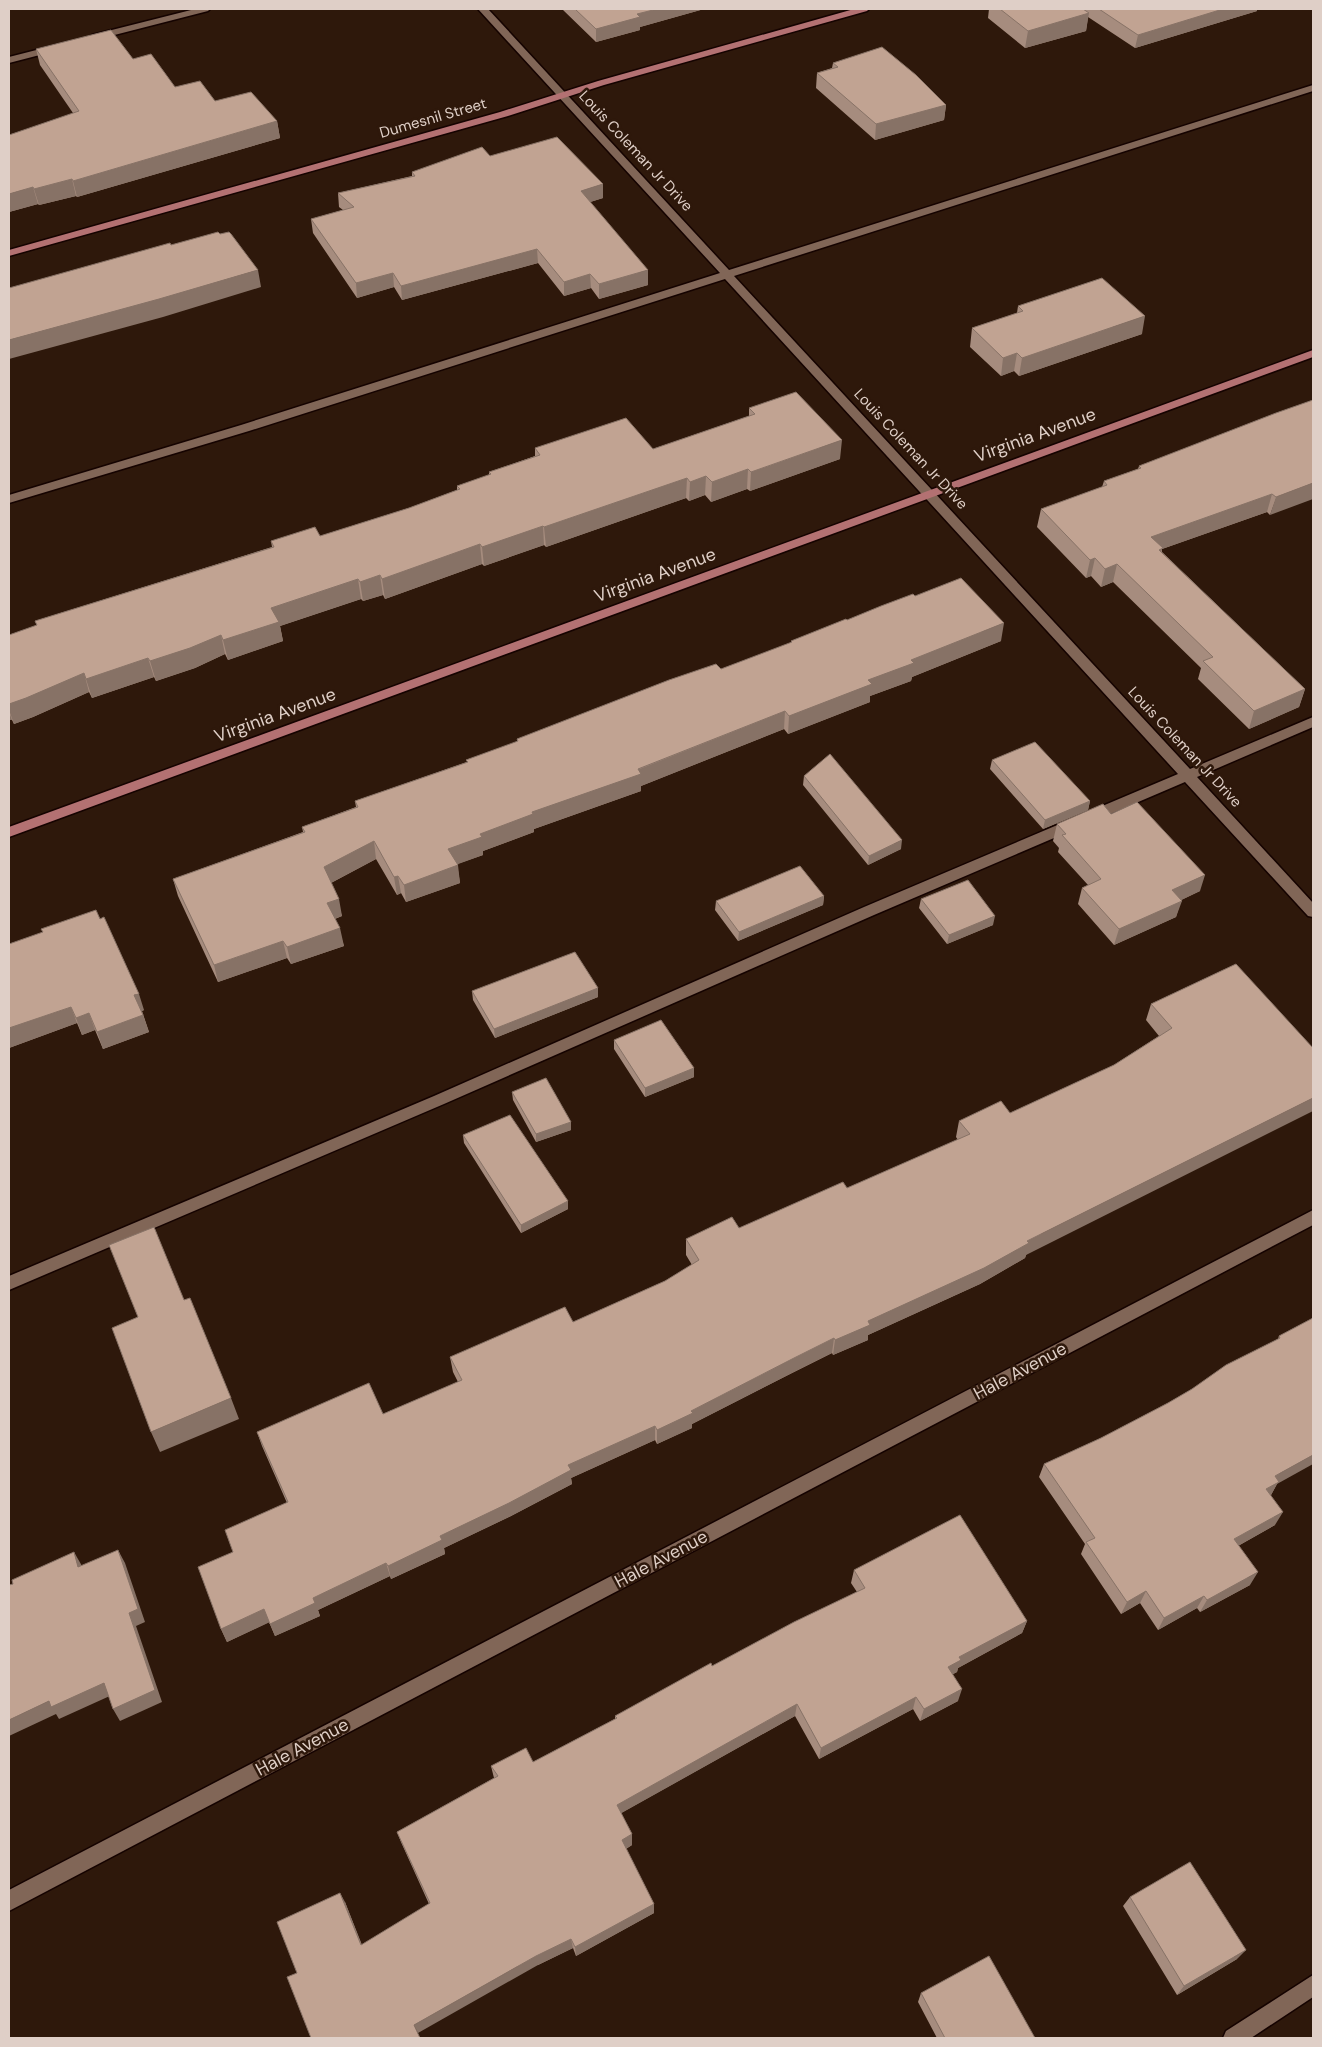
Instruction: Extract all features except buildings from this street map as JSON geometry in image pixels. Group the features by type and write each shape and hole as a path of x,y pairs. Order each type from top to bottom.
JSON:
{"main road":[{"name":"Dumesnil Street","path":"9,253 504,114 563,95 864,9"},
{"name":"Virginia Avenue","path":"9,832 1313,352"}],"street":[{"path":"83,40 205,9"},
{"name":"Louis Coleman Jr Drive","path":"483,9 1313,912"},
{"path":"9,60 65,45"},
{"path":"9,499 245,428 1313,88"},
{"path":"9,1283 439,1100 869,911 1313,722"},
{"name":"Hale Avenue","path":"9,1901 1313,1217"},
{"path":"1233,2038 1313,1985"}]}
